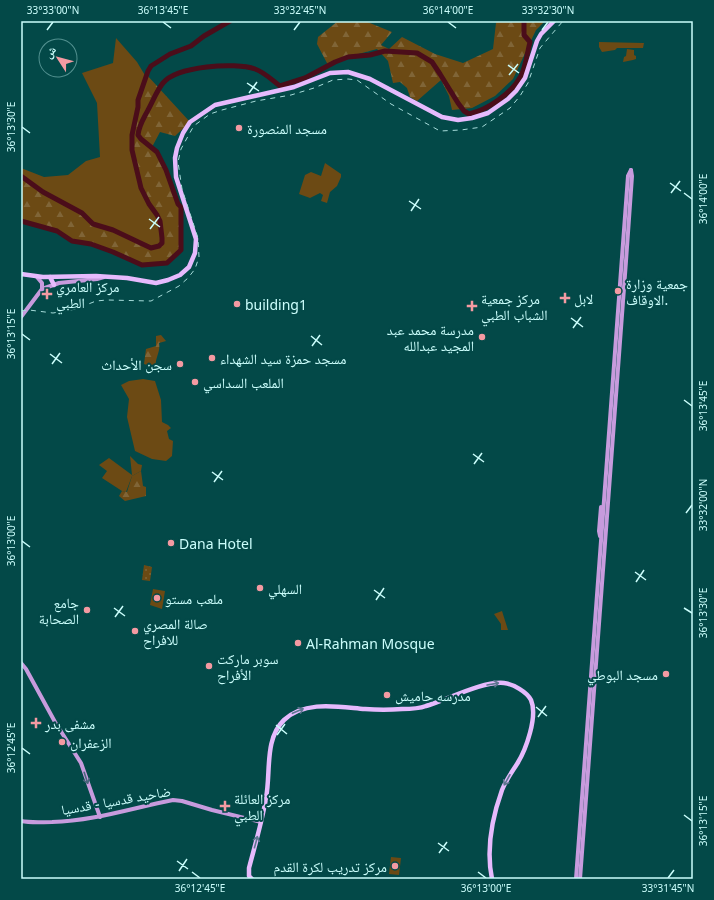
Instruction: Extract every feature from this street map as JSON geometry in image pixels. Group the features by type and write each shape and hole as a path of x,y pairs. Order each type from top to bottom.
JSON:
{"main road":[{"path":"21,274 37,277 107,276 156,283 180,275 189,267 195,253 196,239 176,177 175,158 180,140 186,127 195,118 215,105 294,87 330,73 348,72 370,79 442,117 458,120 472,118 488,113 508,99 516,91 525,78 537,41 541,34 554,21"},
{"path":"50,277 54,285"},
{"path":"252,879 249,876 249,868 267,797 271,744 279,725 293,714 302,709 318,706 372,709 420,708 482,686 505,683 528,696 532,705 533,719 523,753 506,781 497,807 489,851 492,879"}],"street":[{"path":"576,879 628,176 630,170 632,176 580,879"},
{"path":"21,317 42,289 54,285 98,279 107,276"},
{"path":"37,277 42,284 42,289"},
{"path":"21,663 26,669 55,722 81,762 100,817"},
{"name":"ضاحيد قدسيا - قدسيا","path":"21,822 72,821 100,817 173,800 182,801 261,822"}],"green space":[{"path":"338,21 365,21 392,32 381,45 389,49 402,37 435,54 463,63 493,49 496,23 498,21 545,21 536,30 513,79 495,96 472,108 452,110 449,96 441,80 417,101 410,97 407,88 400,82 393,83 388,61 377,49 336,60 328,65 317,44 318,37"},
{"path":"116,38 137,62 146,77 138,100 138,107 131,139 140,184 151,208 160,221 162,238 161,244 151,248 113,230 90,222 84,214 54,197 21,175 21,168 44,177 68,175 86,161 100,157 97,103 82,73 113,63"},
{"path":"599,42 644,43 643,48 617,48 615,50 602,52 599,47"},
{"path":"627,49 634,50 636,59 623,62 624,57 626,56"},
{"path":"146,74 190,122 175,136 160,132 152,147 157,152 181,207 181,250 167,263 142,265 91,244 72,241 57,231 21,221 21,179 25,179 82,213 90,222 151,248 159,246 162,241 160,221 147,200 136,171 131,139 138,108 137,96"},
{"path":"325,163 341,174 337,186 330,192 327,203 321,201 323,195 320,193 310,198 299,194 305,175 311,172 321,176"},
{"path":"161,335 166,341 159,343 156,368 144,364 146,349 156,346 156,336"},
{"path":"143,379 155,381 161,400 162,422 171,428 167,431 169,439 173,441 172,456 166,461 152,459 135,451 127,417 129,399 121,385 129,381"},
{"path":"130,456 138,464 142,465 141,471 132,476 126,492 102,478 107,471 99,465 109,458 132,475"},
{"path":"141,471 143,486 146,487 146,496 125,501 119,496 122,491 127,492 132,476"},
{"path":"144,565 152,567 150,581 142,580"},
{"name":"ملعب مستو","path":"153,589 165,591 162,609 150,605"},
{"path":"502,611 508,630 501,630 501,624 494,614"},
{"name":"مركز تدريب لكرة القدم","path":"391,857 401,858 399,875 389,874"}],"waterway":[{"path":"21,176 43,192 82,213 93,224 113,230 151,248 159,246 162,243 160,221 141,188 132,150 132,135 138,100 151,66 170,54 191,46 204,36 230,21"},
{"path":"21,221 57,231 72,241 91,244 142,265 167,263 181,250 181,207 178,204 166,170 157,152 138,135 139,128 157,92 163,83 170,77 193,69 234,66 258,70 280,86 305,78 335,62 348,57 370,55 385,51 417,53 432,62 458,103 464,111 469,114 484,109 499,100 512,89 521,76 530,42 524,35 524,21"}],"railway":[{"path":"21,311 29,310 53,313 76,309 96,301 151,301 179,286 188,278 195,269 199,257 198,238 182,189 178,162 181,149 192,129 210,114 256,101 291,95 333,80 348,79 357,80 391,104 440,131 482,127 510,108 520,96 528,83 540,48 563,21"}],"place":[{"name":"مسجد المنصورة","path":"239,128"},
{"name":"جمعية وزارة الاوقاف.","path":"618,291"},
{"name":"مركز العامري الطبي","path":"47,294"},
{"name":"لابل","path":"565,298"},
{"name":"building1","path":"237,304"},
{"name":"مركز جمعية الشباب الطبي","path":"472,306"},
{"name":"مدرسة محمد عبد المجيد عبدالله","path":"482,337"},
{"name":"مسجد حمزة سيد الشهداء","path":"212,358"},
{"name":"سجن الأحداث","path":"180,364"},
{"name":"الملعب السداسي","path":"195,382"},
{"name":"Dana Hotel","path":"171,543"},
{"name":"السهلي","path":"260,588"},
{"name":"ملعب مستو","path":"157,598"},
{"name":"جامع الصحابة","path":"87,610"},
{"name":"صالة المصري للافراح","path":"135,631"},
{"name":"Al-Rahman Mosque","path":"298,643"},
{"name":"سوبر ماركت الأفراح","path":"209,666"},
{"name":"مسجد البوطي","path":"666,674"},
{"name":"مدرسه حاميش","path":"387,695"},
{"name":"مشفى بدر","path":"36,723"},
{"name":"الزعفران","path":"62,742"},
{"name":"مركز العائلة الطبي","path":"225,806"},
{"name":"مركز تدريب لكرة القدم","path":"395,866"}]}
